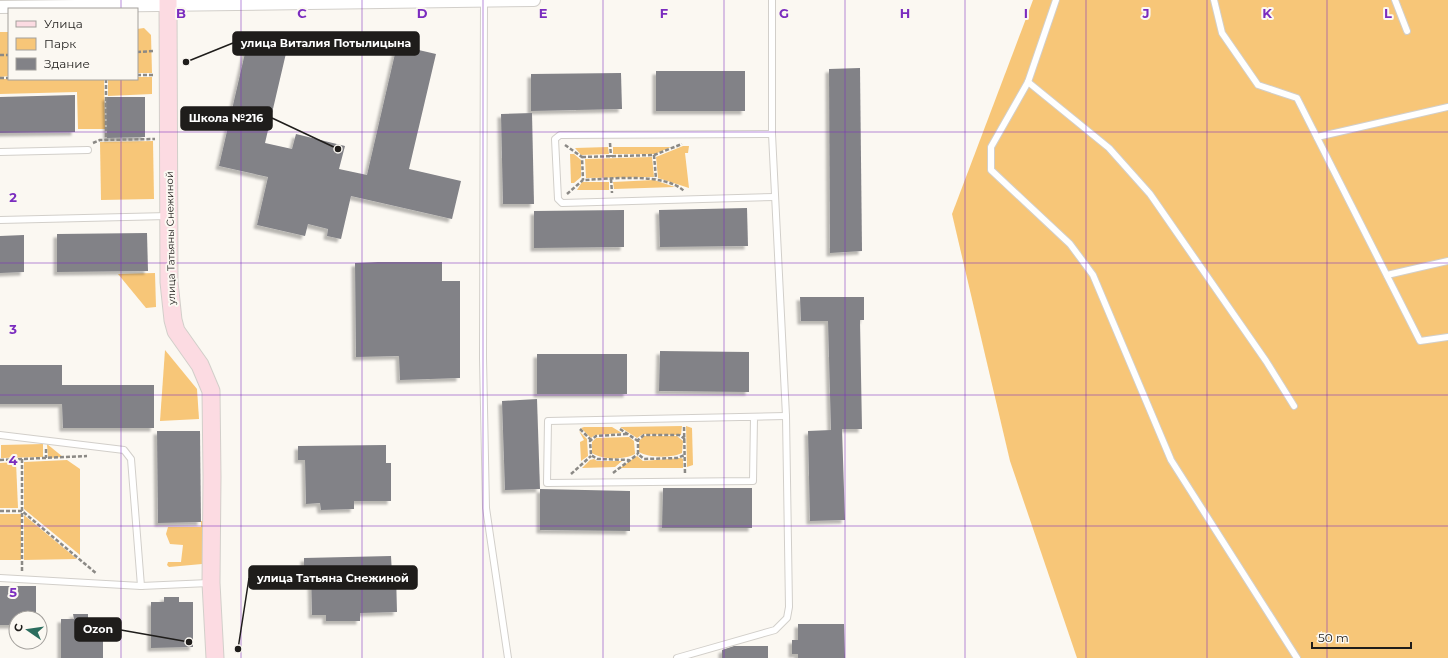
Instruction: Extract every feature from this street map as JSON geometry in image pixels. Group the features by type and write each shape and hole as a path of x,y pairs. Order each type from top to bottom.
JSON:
{"street":[{"path":"0,7 168,2 534,0"},
{"name":"улица Татьяны Снежиной","path":"168,2 169,282 172,320 176,331 200,365 211,391 211,583 216,658"}],"lane":[{"path":"484,0 483,358 486,508 508,658"},
{"path":"677,658 775,630 787,618 789,607 786,416 772,134 772,0"},
{"path":"1056,0 1028,82 991,147 991,170 1070,244 1092,275 1171,460 1297,658"},
{"path":"1214,0 1222,33 1258,85 1298,98 1420,341 1448,337"},
{"path":"1395,0 1406,31"},
{"path":"1028,82 1109,148 1150,194 1266,361 1294,406"},
{"path":"1317,137 1448,107"},
{"path":"772,134 560,135 556,138 558,201 563,204 775,197"},
{"path":"0,152 88,150"},
{"path":"0,220 169,216"},
{"path":"1387,275 1448,261"},
{"path":"754,416 753,481 547,483 548,421 754,416 786,416"},
{"path":"0,436 124,450 131,459 140,586"},
{"path":"0,578 140,586 211,583"}],"path":[{"path":"138,52 154,51"},
{"path":"138,75 155,75"},
{"path":"106,80 106,140"},
{"path":"609,135 611,157"},
{"path":"556,138 582,157 611,157 654,156 700,135"},
{"path":"88,150 92,144 100,140 156,139"},
{"path":"654,156 656,179"},
{"path":"582,157 583,180"},
{"path":"558,201 583,180 656,179 680,187 693,200"},
{"path":"684,418 685,482"},
{"path":"612,419 617,428 638,441"},
{"path":"592,456 590,440 596,436 628,434"},
{"path":"638,454 638,441 644,435 679,435 685,439"},
{"path":"638,454 644,459 677,458 685,455"},
{"path":"606,483 608,478 638,454"},
{"path":"0,460 90,456"},
{"path":"559,483 592,456"},
{"path":"592,456 597,459 629,460"},
{"path":"22,459 22,579"},
{"path":"0,511 22,511 80,557 108,584"}],"green space":[{"path":"1033,0 1448,0 1448,658 1077,658 1010,461 952,214"},
{"path":"144,28 151,35 152,73 138,73 138,29"},
{"path":"0,32 8,32 8,76 0,77"},
{"path":"138,77 152,77 152,94 108,96 108,80 138,80"},
{"path":"0,79 104,80 105,129 78,129 77,92 0,94"},
{"path":"153,141 154,199 101,200 100,142"},
{"path":"683,146 689,146 688,153 685,153 689,188 658,178 656,157"},
{"path":"608,147 609,154 581,155 575,148"},
{"path":"613,147 671,147 655,154 613,154"},
{"path":"570,154 574,154 581,160 581,177 574,183 571,183"},
{"path":"652,157 654,177 586,178 585,159"},
{"path":"654,180 675,187 614,189 613,182"},
{"path":"582,182 609,182 609,190 577,190"},
{"path":"155,273 156,307 146,308 118,274"},
{"path":"165,350 197,389 199,419 160,421"},
{"path":"682,426 681,435 643,434 637,438 620,427"},
{"path":"686,426 692,428 693,465 687,467"},
{"path":"612,427 622,433 595,435 591,438 581,428"},
{"path":"579,431 587,439 588,456 581,461 580,442 584,440"},
{"path":"644,436 677,436 683,441 682,453 673,456 660,457 643,454 639,452 639,441"},
{"path":"629,437 634,441 635,454 619,458 607,458 592,453 592,442 596,438"},
{"path":"43,444 43,457 1,458 1,445"},
{"path":"47,444 63,457 48,458"},
{"path":"637,456 643,461 681,458 683,459 683,468 620,468"},
{"path":"594,459 597,461 622,461 615,467 582,468 590,460"},
{"path":"67,460 80,469 80,555 24,509 24,462"},
{"path":"16,462 18,508 0,508 0,463"},
{"path":"0,514 21,514 21,560 0,560"},
{"path":"24,515 77,559 24,560"},
{"path":"201,521 206,521 204,560 202,564 169,567 167,565 168,562 181,562 183,545 170,544 166,534 168,527 201,527"}],"building":[{"path":"248,40 287,49 265,143 292,149 296,134 345,146 339,169 367,175 397,45 436,54 409,169 461,181 452,219 351,196 341,239 327,236 328,229 308,224 305,236 257,225 268,177 219,166"},
{"path":"860,68 862,251 830,253 829,69"},
{"path":"656,71 745,71 745,111 656,111"},
{"path":"621,73 622,109 531,111 531,74"},
{"path":"75,95 75,132 0,133 0,97"},
{"path":"106,97 145,97 145,137 107,138"},
{"path":"532,113 534,204 503,204 501,114"},
{"path":"747,208 748,246 660,247 659,210"},
{"path":"624,210 624,247 534,248 534,211"},
{"path":"147,233 148,271 57,272 57,234"},
{"path":"24,235 24,272 0,273 0,236"},
{"path":"442,262 442,281 460,281 460,378 400,380 399,356 356,357 355,263"},
{"path":"800,297 864,297 864,320 860,320 862,429 842,429 845,520 810,521 808,431 831,430 828,321 801,321"},
{"path":"660,351 749,352 749,392 659,391"},
{"path":"537,354 627,354 627,394 537,394"},
{"path":"0,365 62,365 62,385 154,385 154,428 63,428 62,404 0,404"},
{"path":"537,399 540,489 505,490 502,401"},
{"path":"157,431 200,431 201,522 158,523"},
{"path":"386,445 386,463 391,463 391,501 354,501 354,509 321,510 320,503 306,504 305,460 298,460 298,446"},
{"path":"663,488 752,488 752,528 662,528"},
{"path":"540,489 630,491 630,531 540,530"},
{"path":"391,556 392,574 396,574 397,612 360,613 360,621 326,621 326,615 312,615 311,572 304,572 304,558"},
{"path":"0,586 36,586 36,610 8,610 8,625 0,625"},
{"path":"164,597 179,597 179,602 193,602 193,647 151,648 151,602 164,602"},
{"path":"73,614 88,614 88,619 103,619 103,658 61,658 61,619 74,619"},
{"path":"798,624 844,624 845,658 798,658 798,654 792,654 792,640 798,640"},
{"path":"734,646 768,646 768,658 722,658 722,650"}],"place":[{"name":"улица Виталия Потылицына","path":"186,62"},
{"name":"Школа №216","path":"338,149"},
{"name":"Ozon","path":"189,642"},
{"name":"улица Татьяна Снежиной","path":"238,649"}]}
